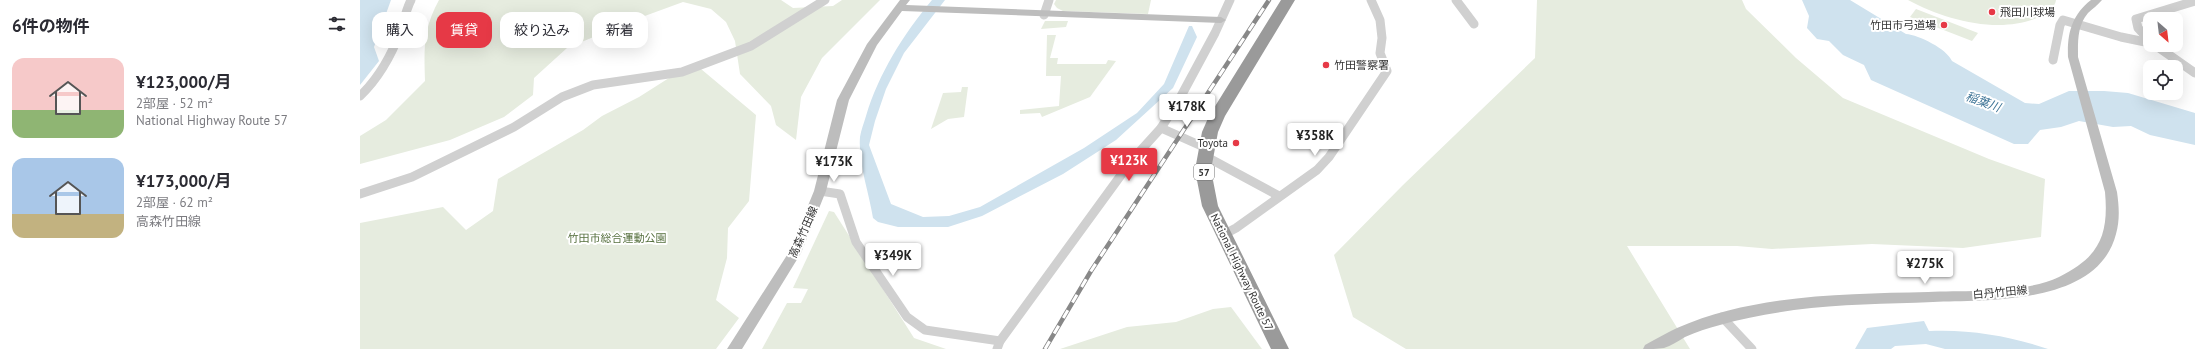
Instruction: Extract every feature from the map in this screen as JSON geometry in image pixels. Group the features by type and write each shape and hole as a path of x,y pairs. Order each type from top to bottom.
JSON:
{"highway":[{"name":"National Highway Route 57","path":"1280,349 1223,235 1209,200 1204,170 1205,152 1217,116 1288,0"}],"main road":[{"path":"2076,22 2083,11 2097,0"},
{"path":"902,4 920,9 1044,15 1221,20"},
{"name":"高森竹田線","path":"734,349 773,290 795,253 820,191 843,100 872,44 902,4"},
{"name":"白丹竹田線","path":"1650,349 1693,326 1722,317 1810,304 2025,291 2062,281 2088,266 2099,256 2111,235 2114,222 2111,192 2073,57 2072,42 2076,22"}],"street":[{"path":"360,96 367,90 386,60 412,0"},
{"path":"360,194 412,177 514,127 562,97 593,85 682,72 751,46 825,0"},
{"path":"1044,15 1049,0"},
{"path":"820,191 840,194 856,242 906,316 925,330 998,345 1132,160 1161,128 1180,98 1230,0"},
{"path":"1223,235 1236,228 1316,170 1329,157 1387,71 1380,53 1382,38 1380,20 1371,0"},
{"path":"1456,0 1474,24"},
{"path":"2159,12 2195,1"},
{"path":"2143,17 2136,19 2138,28 2143,34"},
{"path":"2053,60 2061,23 2068,20 2121,37 2143,41"},
{"path":"2165,52 2195,73"},
{"path":"1161,128 1279,196"},
{"path":"1722,317 1752,349"}],"green space":[{"path":"439,0 781,0 793,8 833,6 842,0 880,0 822,58 801,97 796,140 776,125 771,106 740,74 735,41 726,22 711,9 683,2 648,15 648,12 592,12 592,38 584,41 584,12 500,12 500,48 567,48 534,78 533,95 504,117 450,140 360,164 360,136 386,120 425,81 425,48 428,48 428,27"},
{"path":"1056,0 1151,0 1148,14 1063,11 1057,8 1054,4"},
{"path":"1537,0 1742,0 1746,9 1796,58 1843,98 1989,159 2045,179 2041,237 1963,248 1872,244 1772,249 1737,246 1627,246 1690,349 1406,349 1353,317 1334,255 1403,185 1535,58"},
{"name":"飛田川球場","path":"1908,0 2056,0 2052,8 2039,17 2024,22 2007,25 1990,25 1955,19 1939,14"},
{"name":"竹田市弓道場","path":"1916,9 1978,33 1972,41 1910,17"},
{"path":"1045,21 1068,21 1066,27 1041,29"},
{"path":"1047,35 1056,35 1050,58 1058,58 1057,64 1106,64 1108,60 1116,61 1090,97 1042,117 1040,113 1020,114 1020,110 1059,106 1061,76 1046,76"},
{"name":"竹田市総合運動公園","path":"701,69 756,115 749,201 728,228 727,258 716,300 739,318 716,349 360,349 360,223 443,207 466,230 493,211 498,179 583,130 602,116 639,97 669,78"},
{"path":"962,87 968,87 964,117 948,119 931,129 943,93 961,92"},
{"path":"829,211 834,212 914,338 946,349 762,349 787,303 801,303 808,289 793,288"},
{"path":"1231,307 1262,349 1060,349 1127,327 1176,322 1213,309"}],"water":[{"path":"360,0 391,0 387,12 372,12 372,48 374,48 379,61 360,85"},
{"path":"932,0 945,0 904,53 886,89 875,121 869,145 891,204 923,217 949,216 980,207 1084,148 1137,113 1164,84 1189,26 1192,26 1197,37 1173,88 1116,140 1063,174 982,216 948,227 898,227 878,222 873,218 862,167 860,137 871,100 885,70 911,27"},
{"name":"稲葉川","path":"1802,0 1850,0 1906,34 1918,37 1939,47 1949,56 1952,61 2025,103 2039,104 2069,91 2104,91 2128,93 2143,97 2143,100 2151,100 2195,113 2195,145 2150,135 2131,126 2113,127 2079,121 2061,127 2040,130 2028,144 2014,144 1871,80 1864,65 1843,55 1829,41 1817,39 1807,28 1809,16"},
{"path":"1924,321 1929,331 1959,331 1989,334 2019,340 2048,349 1945,349 1926,344 1895,346 1891,349 1855,349 1867,328"}],"railway":[{"path":"1045,349 1091,271 1269,0"}],"place":[{"name":"飛田川球場","path":"1992,12"},
{"name":"竹田市弓道場","path":"1944,25"},
{"name":"竹田警察署","path":"1326,65"},
{"name":"Toyota","path":"1236,143"}]}
